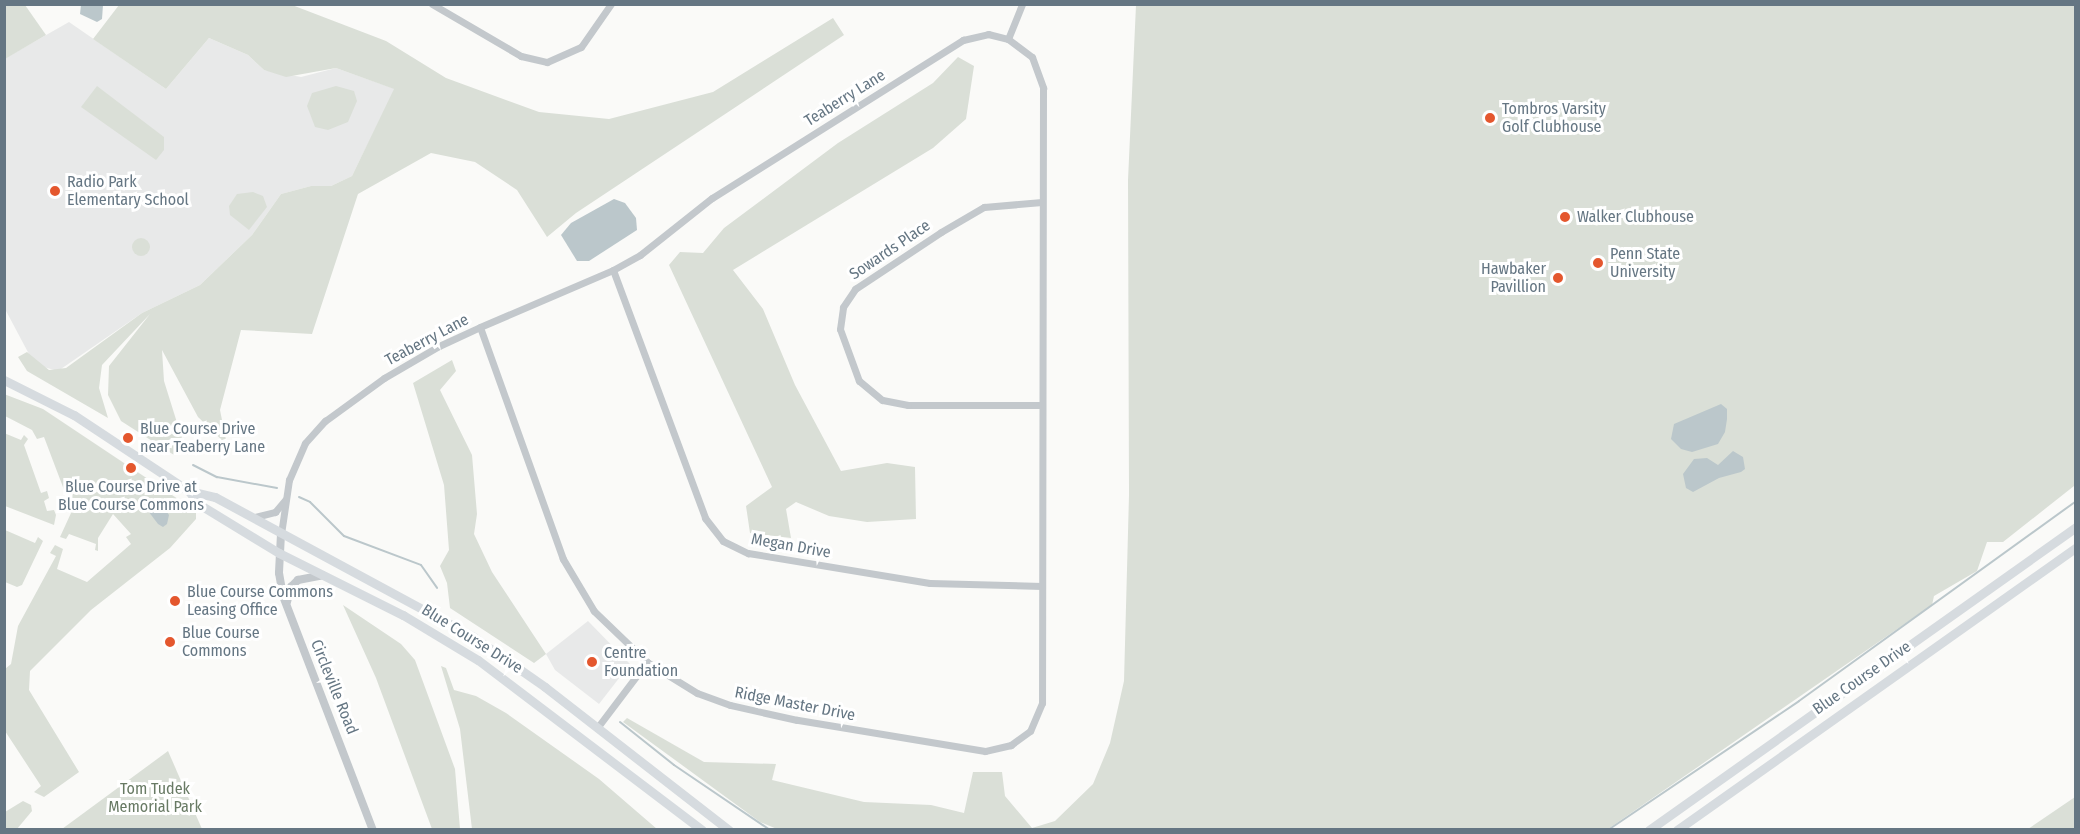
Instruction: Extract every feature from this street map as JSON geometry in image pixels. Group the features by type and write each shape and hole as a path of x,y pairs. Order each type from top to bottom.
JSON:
{"main road":[{"name":"Blue Course Drive","path":"4,380 74,415 189,491 215,497 447,621 522,669 729,830"},
{"name":"Blue Course Drive","path":"189,491 197,503 279,553 427,629 503,676 702,830"},
{"name":"Blue Course Drive","path":"1648,830 2076,527"},
{"name":"Blue Course Drive","path":"1677,830 2076,547"}],"street":[{"path":"432,4 521,56 547,62 581,47 611,4"},
{"path":"1022,4 1008,39 1032,57 1042,81 1042,586"},
{"name":"Teaberry Lane","path":"282,534 286,498 296,457 317,428 384,378 480,327 613,270 656,243 712,198 963,40 988,34 1008,39"},
{"name":"Sowards Place","path":"1042,202 984,207 934,236 855,289 843,307 840,330 859,381 882,400 908,405 1042,405"},
{"name":"Megan Drive","path":"613,270 705,518 723,541 748,553 930,583 1042,586"},
{"name":"Ridge Master Drive","path":"480,327 563,559 594,611 647,662 697,693 762,714 985,751 1002,749 1024,737 1041,709 1042,586"},
{"path":"250,517 270,515 286,498"},
{"name":"Circleville Road","path":"282,534 279,553 280,584 287,609 373,830"},
{"path":"287,609 293,583 307,576 324,576"},
{"path":"597,728 647,662"}],"shaded area":[{"path":"81,5 103,5 102,19 97,22 80,14"},
{"path":"69,22 166,89 209,38 248,55 264,70 301,77 336,68 395,89 352,176 331,186 311,186 281,194 252,235 200,285 142,313 58,371 40,366 30,356 5,309 4,59"},
{"path":"614,199 625,203 636,218 637,230 589,261 577,261 561,235 571,223"},
{"path":"1721,404 1727,409 1727,419 1725,432 1718,444 1692,452 1681,449 1671,439 1674,424"},
{"path":"1733,451 1743,457 1745,469 1719,478 1693,492 1686,488 1683,474 1694,459 1707,458 1718,465"},
{"path":"139,499 163,506 169,515 167,524 163,527 158,524"},
{"path":"588,621 630,664 599,704 555,670 546,654"}],"green space":[{"path":"5,4 25,5 46,35 5,59"},
{"path":"119,5 292,5 386,41 446,78 539,112 609,119 713,92 833,18 844,35 576,213 547,237 517,190 475,162 431,153 358,194 312,334 241,330 220,410 227,445 198,417 162,350 164,381 184,445 174,455 121,421 108,395 109,366 150,314 102,365 99,388 108,418 27,371 18,357 27,352 49,370 66,368 142,313 200,285 252,235 281,194 311,186 331,186 352,176 394,89 336,68 286,77 264,70 248,55 209,38 166,89 93,39"},
{"name":"Penn State University","path":"1136,5 2075,5 2075,495 2074,486 2003,542 1987,542 1977,571 1934,596 1932,605 1608,829 777,829 760,822 623,722 627,718 704,762 776,764 772,780 864,802 931,805 964,813 973,772 1002,772 1005,796 1032,828 1055,821 1093,784 1110,743 1124,681 1129,495 1128,180"},
{"path":"958,57 974,66 966,119 933,148 733,270 763,309 795,385 841,471 887,463 915,467 916,519 867,522 829,516 796,502 786,509 791,538 750,533 746,506 772,487 669,265 680,252 703,253 724,228 838,143 933,83"},
{"path":"97,86 164,137 164,150 156,160 81,107"},
{"path":"336,86 354,91 357,101 348,122 328,130 315,127 307,106 312,93"},
{"path":"253,192 263,196 267,207 249,230 230,215 229,206 237,194"},
{"path":"141,238 147,241 150,247 147,253 141,256 135,253 132,247 135,241"},
{"path":"452,360 456,371 440,390 472,455 477,514 474,534 492,572 546,654 534,663 450,608 447,583 440,566 449,550 444,485 413,383"},
{"path":"4,394 43,409 196,511 196,519 170,548 91,610 30,671 29,690 79,772 44,797 34,792 41,786 5,731 5,669 11,664 18,626 56,556 50,553 55,545 63,549 57,569 87,582 131,544 126,537 131,534 113,514 98,538 98,551 95,550 96,544 69,534 66,539 60,537 71,513 64,511 70,508 69,503 44,437 37,439 32,430 5,416"},
{"path":"4,433 21,440 24,435 28,439 24,445 41,493 47,491 49,498 44,501 47,511 54,510 56,515 54,525 5,506"},
{"path":"5,530 35,543 38,537 43,541 22,585 17,587 5,582"},
{"path":"343,605 401,644 415,660 455,769 460,829 432,829 376,678"},
{"path":"441,666 446,668 454,690 476,696 506,713 599,779 657,829 472,829 460,729"},
{"name":"Tom Tudek Memorial Park","path":"168,751 202,829 62,829"},
{"path":"2075,797 2075,829 2028,829"},
{"path":"23,801 31,805 32,811 17,829 5,829 5,812"}],"waterway":[{"path":"193,465 217,477 277,488"},
{"path":"299,497 310,502 344,536 421,565 437,588"},
{"path":"1608,830 1799,701 2076,501"},
{"path":"620,722 674,765 770,830"}],"place":[{"name":"Tombros Varsity Golf Clubhouse","path":"1490,118"},
{"name":"Radio Park Elementary School","path":"55,191"},
{"name":"Walker Clubhouse","path":"1565,217"},
{"name":"Penn State University","path":"1598,263"},
{"name":"Hawbaker Pavillion","path":"1558,278"},
{"name":"Blue Course Drive near Teaberry Lane","path":"128,438"},
{"name":"Blue Course Drive at Blue Course Commons","path":"131,468"},
{"name":"Blue Course Commons Leasing Office","path":"175,601"},
{"name":"Blue Course Commons","path":"170,642"},
{"name":"Centre Foundation","path":"592,662"}]}
